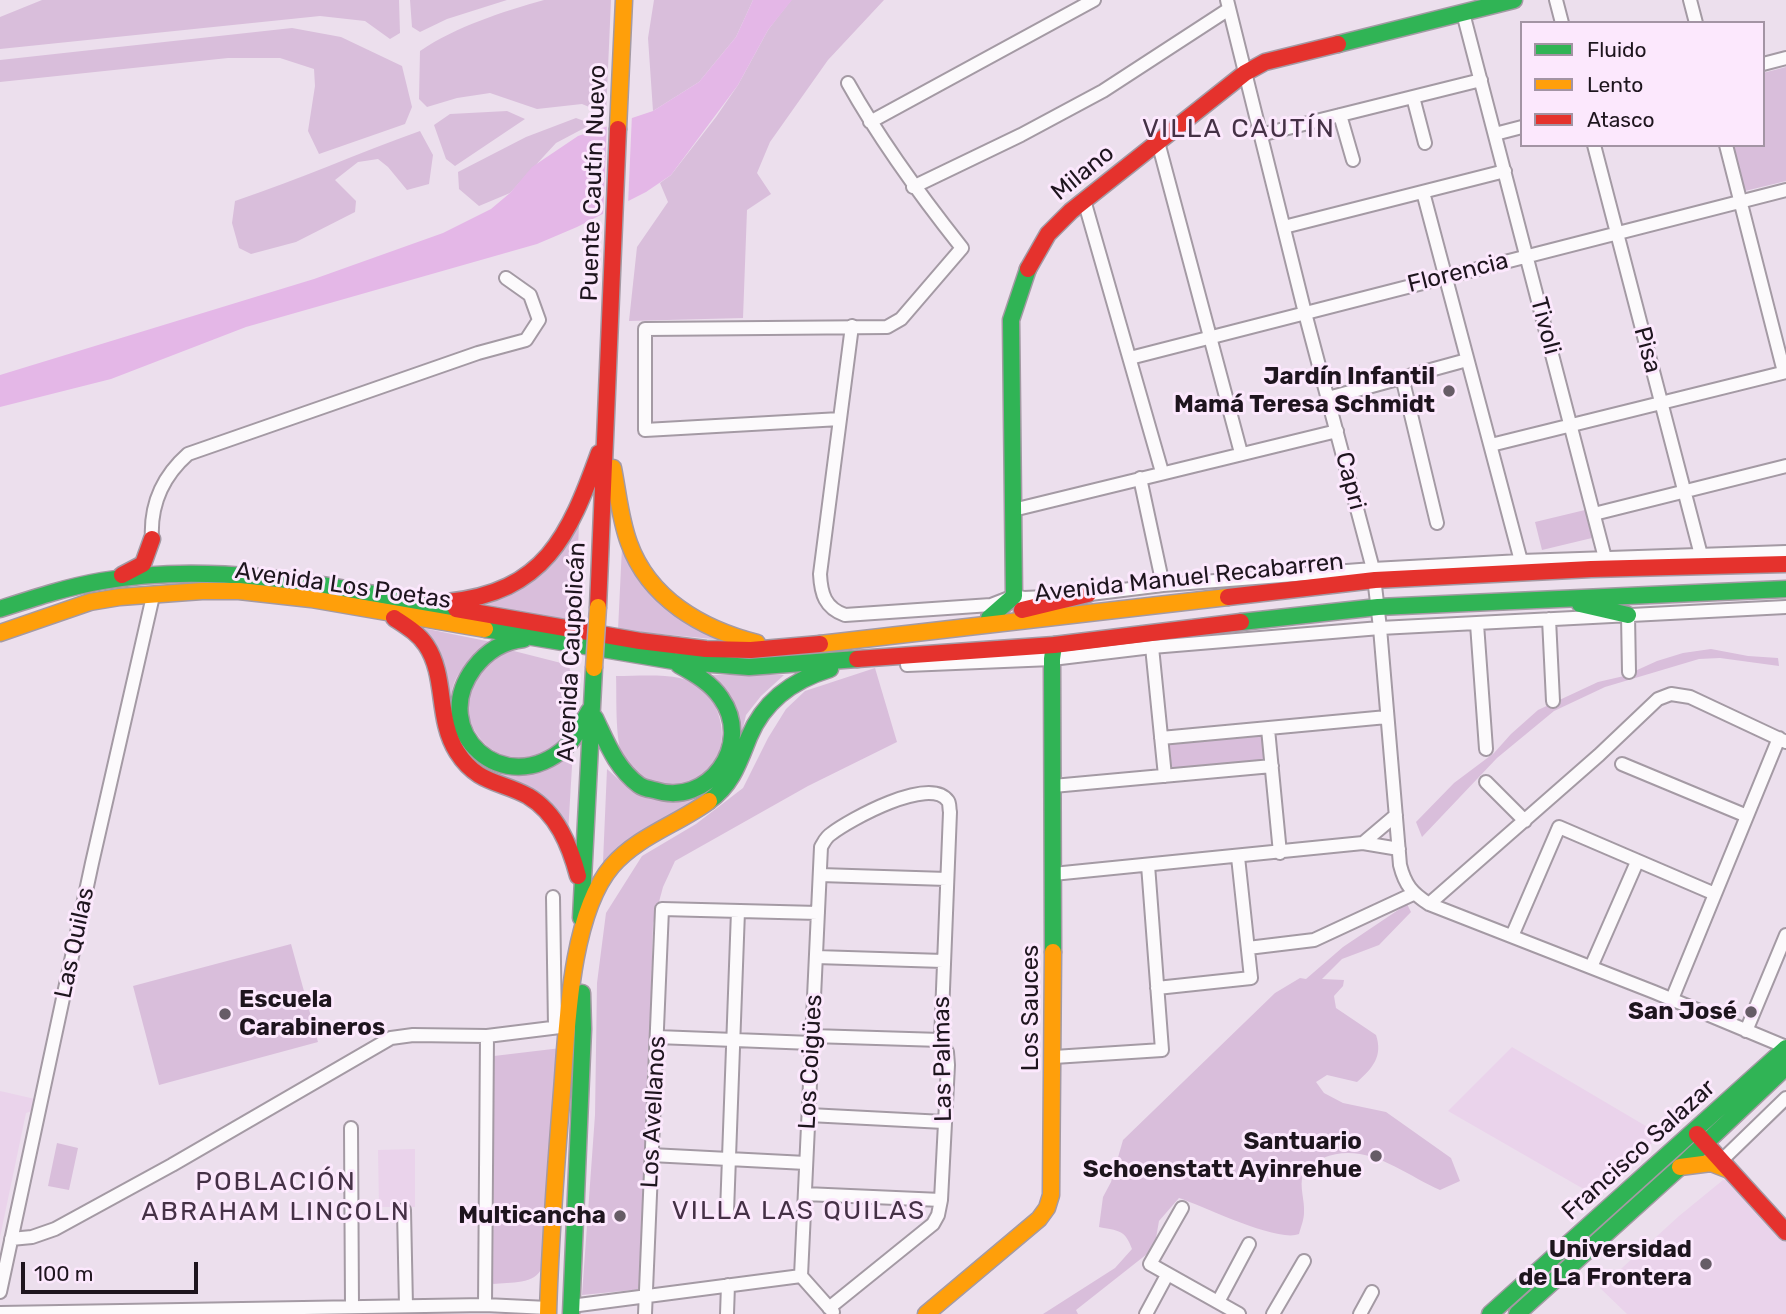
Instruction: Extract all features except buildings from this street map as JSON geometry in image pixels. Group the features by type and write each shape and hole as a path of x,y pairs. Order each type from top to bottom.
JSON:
{"main road":[{"name":"Puente Cautín Nuevo","path":"609,368 624,0"},
{"name":"Milano","path":"1014,596 1012,320 1024,275 1039,247 1059,222 1245,73 1265,62 1514,0"},
{"name":"Avenida Caupolicán","path":"571,1310 583,1029 582,898 609,368"},
{"path":"422,602 468,600 493,592 520,579 550,555 572,522 606,433"},
{"path":"606,433 618,505 633,552 661,591 699,622 723,635 773,646 801,645"},
{"path":"152,539 159,558 168,566 189,572"},
{"path":"115,578 143,565 152,539"},
{"path":"1521,561 1591,569"},
{"name":"Avenida Manuel Recabarren","path":"599,642 714,652 762,650 1110,610 1374,575 1786,564"},
{"path":"115,578 132,583 153,596 189,572"},
{"name":"Avenida Los Poetas","path":"0,609 71,586 115,578 189,572 292,579 422,602 599,642"},
{"path":"1318,612 1348,603 1364,593 1374,575"},
{"name":"Avenida Manuel Recabarren","path":"599,642 674,662 749,667 882,657 1053,652 1318,612 1378,607 1786,589"},
{"name":"Avenida Los Poetas","path":"0,633 90,602 120,597 240,591 311,599 531,639 599,642"},
{"path":"954,628 1088,594"},
{"path":"989,618 1014,596"},
{"path":"1555,598 1628,615"},
{"path":"954,628 1021,635 1053,652 1110,610"},
{"path":"380,612 411,628 432,654 438,673 447,732 465,762 491,782 529,797 555,821 573,858 582,898"},
{"path":"531,639 513,640 489,653 466,679 460,694 459,711 466,736 479,754 500,766 533,767 546,762 568,746 592,707"},
{"name":"Los Sauces","path":"926,1314 1039,1219 1047,1208 1051,1195 1054,1057 1053,652"},
{"path":"581,939 598,888 620,857 686,819 720,793 742,763 754,727 777,696 808,676 882,657"},
{"path":"592,707 599,731 611,756 634,784 666,795 697,789 715,777 727,760 732,741 732,721 724,702 715,691 694,673 674,662"},
{"name":"Avenida Caupolicán","path":"549,1312 561,1027 581,939"},
{"name":"Francisco Salazar","path":"1527,1311 1679,1167 1700,1138 1786,1047"},
{"name":"Francisco Salazar","path":"1490,1314 1786,1067"},
{"path":"1700,1138 1784,1225"},
{"path":"1679,1167 1711,1163 1725,1166"},
{"path":"1512,1294 1527,1311"}],"street":[{"path":"870,122 1094,0"},
{"path":"1556,0 1561,21"},
{"path":"1690,0 1695,21"},
{"path":"913,187 1021,135 1103,91 1228,5"},
{"name":"Capri","path":"1228,5 1374,575 1381,628 1399,849 1403,878 1413,894"},
{"name":"Tivoli","path":"1463,13 1605,558"},
{"path":"1765,63 1786,58"},
{"path":"1260,135 1481,80"},
{"path":"848,83 913,187 962,248 901,319 887,327 852,326 645,330 645,430 840,419 852,326"},
{"path":"1413,97 1425,143"},
{"path":"1340,115 1353,160"},
{"path":"1495,134 1520,128"},
{"path":"1158,142 1241,453"},
{"name":"Pisa","path":"1595,147 1701,555"},
{"path":"1491,445 1785,372 1726,147"},
{"path":"1284,227 1504,172"},
{"name":"Florencia","path":"1130,358 1786,190"},
{"path":"1423,192 1521,561"},
{"path":"1084,200 1162,472"},
{"path":"152,539 152,514 160,490 171,470 188,454 394,381 526,340 539,320 530,295 506,278"},
{"path":"1328,398 1467,360"},
{"path":"1402,377 1437,523"},
{"name":"Avenida Manuel Recabarren","path":"840,419 820,586 823,598 836,612 845,615 991,606 1014,596 1024,598 1088,594 1163,584 1374,575 1521,561 1786,552"},
{"path":"1013,510 1337,431"},
{"path":"1594,514 1786,466"},
{"path":"1140,478 1163,584"},
{"name":"Las Quilas","path":"0,1292 89,876 153,596"},
{"name":"Avenida Manuel Recabarren","path":"843,667 1152,647 1381,628 1786,607"},
{"path":"1628,615 1629,672"},
{"path":"1549,620 1553,701"},
{"path":"1477,624 1486,749"},
{"path":"1152,647 1165,776"},
{"path":"1429,904 1658,699 1671,694 1690,697 1783,740 1747,816 1672,999"},
{"path":"1161,738 1387,718"},
{"path":"1268,729 1280,853"},
{"path":"1622,764 1747,816"},
{"path":"1053,786 1272,766"},
{"path":"1486,782 1524,821"},
{"name":"Las Palmas","path":"821,847 831,833 879,807 907,796 940,796 948,801 950,812 941,1040 947,1052 948,1065 939,1215 933,1224 832,1311"},
{"path":"1363,843 1396,815"},
{"path":"1512,936 1559,827 1715,894"},
{"path":"1053,874 1363,843 1399,849"},
{"name":"Los Coigües","path":"801,1276 821,847"},
{"path":"1157,988 1251,978 1238,857"},
{"path":"1591,967 1637,862"},
{"path":"1054,1057 1162,1050 1148,866"},
{"path":"820,875 947,879"},
{"path":"1248,948 1314,940 1413,894 1429,904 1672,999 1786,1047"},
{"path":"11,1239 32,1237 55,1229 172,1165 391,1038 413,1035 487,1035 561,1027 554,897"},
{"name":"Los Avellanos","path":"645,1314 662,909 738,911"},
{"path":"727,1212 738,911 818,913"},
{"path":"1746,1031 1786,935"},
{"path":"816,957 943,961"},
{"path":"485,1304 487,1035"},
{"path":"657,1037 735,1040 941,1040"},
{"path":"1725,1166 1758,1125 1786,1098"},
{"path":"808,1115 944,1122"},
{"path":"351,1128 352,1307"},
{"path":"652,1155 806,1163"},
{"path":"805,1194 941,1200"},
{"path":"1182,1208 1150,1264 1239,1314"},
{"path":"404,1210 406,1306"},
{"path":"1218,1302 1249,1244"},
{"path":"1273,1314 1304,1261"},
{"path":"1146,1314 1167,1275"},
{"path":"571,1310 801,1276 832,1311"},
{"path":"727,1314 728,1286"},
{"path":"1360,1314 1372,1292"},
{"path":"0,1313 267,1311 352,1307 365,1310 485,1304 504,1310 549,1312"}],"shaded area":[{"path":"42,0 399,0 400,33 390,39 365,21 320,16 0,49 0,17"},
{"path":"410,0 507,0 447,19 420,32 412,27"},
{"path":"544,0 611,0 606,114 582,104 537,109 490,93 457,98 427,107 419,99 420,51 464,27"},
{"path":"654,0 753,0 736,37 699,82 653,111 648,38"},
{"path":"753,0 792,0 768,30 738,85 671,175 646,192 537,244 246,327 111,379 0,407 0,375 314,279 443,233 491,209 510,193 532,167 578,136 653,111 699,82 736,37"},
{"path":"791,0 884,0 828,60 770,142 757,173 771,194 747,210 743,318 629,321 637,247 668,202 660,183 671,175 716,117 738,85 768,30"},
{"path":"292,28 341,37 402,66 412,107 405,124 319,154 308,131 315,86 314,69 280,58 228,58 0,82 0,60"},
{"path":"1786,67 1786,181 1745,191 1734,147 1765,147 1765,72"},
{"path":"507,111 525,119 455,166 446,159 434,125 450,114"},
{"path":"576,118 592,124 556,143 510,193 479,206 459,189 458,172 526,137"},
{"path":"420,131 433,155 429,184 407,190 378,159 358,162 335,180 356,201 355,212 296,242 251,254 239,248 232,223 235,201"},
{"path":"1585,510 1592,538 1542,550 1535,522"},
{"path":"579,524 575,623 470,605"},
{"path":"622,547 723,640 618,630"},
{"path":"418,627 491,642 459,673 453,687 452,699 462,727 483,765 573,749 568,834 475,766"},
{"path":"506,649 569,665 574,714 566,732 548,757 519,760 501,754 480,738 473,726 469,714 470,687 479,670"},
{"path":"1711,649 1778,658 1779,666 1720,658 1699,659 1605,687 1554,711 1497,758 1422,837 1416,822 1454,783 1494,753 1538,710 1598,682 1624,676 1657,661 1683,653"},
{"path":"875,668 897,742 808,786 675,861 663,887 653,924 643,1289 582,1295 595,1115 597,983 606,913 642,856 696,824 743,788 786,709 805,691"},
{"path":"703,675 784,675 761,696 746,715 737,754 718,787 603,862 607,769 634,793 670,802 734,747"},
{"path":"616,676 680,678 706,693 716,708 722,732 719,752 709,768 695,779 677,785 658,785 641,779 626,765 618,735"},
{"path":"1265,734 1267,762 1169,771 1166,742"},
{"path":"1407,904 1411,912 1379,945 1342,959 1322,979 1344,980 1343,986 1334,996 1336,1008 1376,1035 1378,1049 1375,1061 1357,1082 1327,1075 1316,1082 1324,1093 1343,1103 1386,1112 1451,1158 1460,1181 1440,1190 1369,1156 1354,1153 1323,1158 1304,1171 1303,1220 1299,1234 1289,1235 1258,1229 1179,1198 1159,1221 1156,1238 1147,1254 1076,1310 1078,1314 1043,1314 1115,1268 1132,1249 1123,1234 1099,1227 1103,1197 1111,1182 1123,1140 1275,993 1300,978 1306,979 1343,947"},
{"name":"Escuela Carabineros","path":"291,944 318,1042 159,1085 133,986"},
{"path":"1512,1047 1661,1135 1594,1195 1448,1111"},
{"path":"561,1048 542,1267 539,1273 528,1280 493,1284 494,1056"},
{"path":"0,1091 35,1099 32,1111 26,1113 0,1237"},
{"path":"57,1143 78,1148 69,1190 48,1186"},
{"path":"415,1149 415,1207 379,1207 378,1150"},
{"name":"Universidad de La Frontera","path":"1723,1180 1729,1180 1786,1240 1786,1314 1627,1314 1600,1288"}],"pier":[{"path":"632,114 628,205 603,218 607,122"}],"traffic: fast":[{"path":"1338,44 1514,0"},
{"path":"989,618 1014,596 1011,320 1028,269"},
{"path":"0,609 102,581 146,575 191,574 280,579 456,609"},
{"path":"1241,622 1378,607 1786,589"},
{"path":"1580,604 1628,615"},
{"path":"485,629 674,661 749,667 857,659"},
{"path":"524,639 502,645 484,657 474,668 462,692 460,715 466,735 479,752 497,763 519,767 542,762 570,743 589,711"},
{"path":"1053,952 1054,645"},
{"path":"595,718 618,763 641,786 674,793 692,790 708,781 729,753 732,735 730,716 721,698 712,688 679,665"},
{"path":"581,918 594,668"},
{"path":"709,801 724,788 738,764 755,724 771,703 804,679 830,669"},
{"path":"571,1314 583,1029 582,993"},
{"path":"1490,1314 1786,1048"},
{"path":"1517,1314 1786,1067"}],"traffic: slow":[{"path":"618,129 624,0"},
{"path":"613,468 626,534 638,563 650,580 664,596 698,620 757,643"},
{"path":"0,633 90,602 202,591 239,591 311,599 485,629"},
{"path":"820,644 1228,597"},
{"path":"594,668 598,607"},
{"path":"548,1314 569,1005 579,942 587,913 598,887 622,856 646,838 709,801"},
{"path":"926,1314 1039,1219 1047,1208 1051,1195 1053,952"},
{"path":"1680,1167 1711,1163 1729,1170"}],"traffic: jam":[{"path":"1028,269 1048,234 1071,211 1245,73 1265,62 1338,44"},
{"path":"598,607 618,129"},
{"path":"447,602 480,596 508,586 530,572 548,555 564,534 599,453"},
{"path":"122,575 143,564 152,539"},
{"path":"1228,597 1375,580 1591,569 1786,564"},
{"path":"1022,610 1088,594"},
{"path":"456,609 640,641 706,649 751,650 820,644"},
{"path":"394,618 419,637 432,657 440,684 446,726 457,752 481,776 528,796 547,811 561,831 578,876"},
{"path":"857,659 1054,645 1241,622"},
{"path":"1697,1134 1786,1232"}],"place":[{"name":"Jardín Infantil Mamá Teresa Schmidt","path":"1449,391"},
{"name":"San José","path":"1751,1012"},
{"name":"Escuela Carabineros","path":"225,1014"},
{"name":"Santuario Schoenstatt Ayinrehue","path":"1376,1156"},
{"name":"Multicancha","path":"620,1216"},
{"name":"Universidad de La Frontera","path":"1706,1264"}],"district":[{"name":"VILLA CAUTÍN","path":"1239,129"},
{"name":"POBLACIÓN ABRAHAM LINCOLN","path":"276,1197"},
{"name":"VILLA LAS QUILAS","path":"799,1211"}]}
